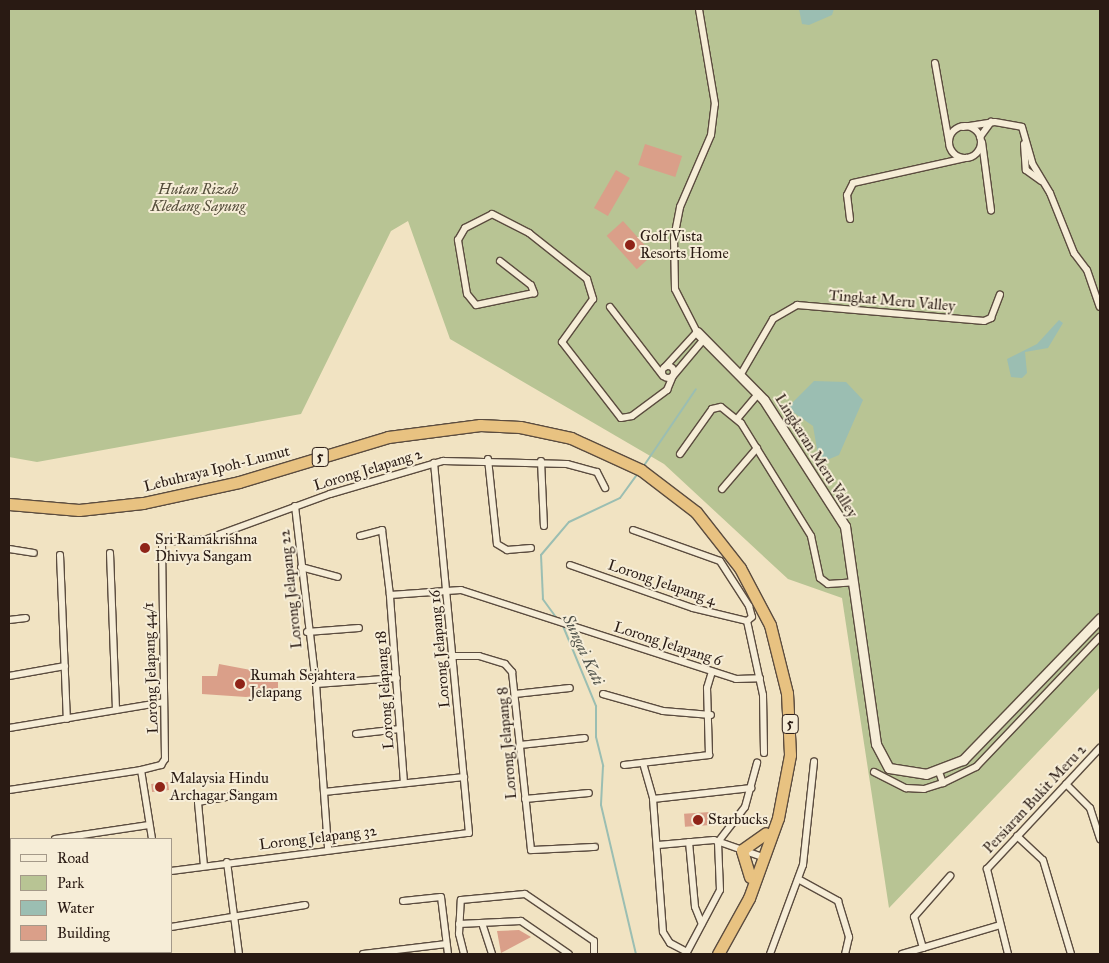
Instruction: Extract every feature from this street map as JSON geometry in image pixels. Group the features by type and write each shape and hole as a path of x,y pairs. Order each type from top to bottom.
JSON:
{"highway":[{"name":"Lebuhraya Ipoh-Lumut","path":"9,504 79,510 143,504 229,484 388,437 463,426 537,429 592,445 627,462 654,479 707,524 755,593 781,664 790,740 784,793 762,857 718,954"},
{"name":"Lebuhraya Ipoh-Lumut","path":"718,954 750,877 762,857 781,770 783,724 772,647 755,593"},
{"path":"750,877 742,850 766,833"}],"street":[{"name":"Lingkaran Meru Valley","path":"699,9 715,104 710,136 683,198 674,238 675,289 697,332 759,393 843,522 854,582 880,759 889,768 903,772 939,772 970,755 1100,618"},
{"path":"935,63 950,145 966,158"},
{"path":"944,118 981,139 991,210"},
{"path":"850,219 848,190 853,183 940,161 973,156 991,122"},
{"path":"940,161 947,157 950,145 961,127 991,122 1020,125 1100,308"},
{"path":"973,156 986,168"},
{"path":"500,261 531,285 534,293 476,305 467,294 458,240 465,228 495,214 536,238 589,281 593,299 562,342 615,413 630,418 664,391 673,376 704,339"},
{"name":"Tingkat Meru Valley","path":"740,374 773,319 797,305 984,321 993,315 1000,295"},
{"path":"610,307 663,376"},
{"path":"664,391 663,376 665,367 697,332"},
{"path":"685,344 693,352"},
{"path":"653,364 673,368 673,376"},
{"path":"663,376 673,376"},
{"path":"737,418 759,393"},
{"path":"680,454 712,409 722,407 737,418 811,536 820,578 828,584 854,582"},
{"path":"722,489 757,448"},
{"path":"488,459 496,544 507,550 531,548"},
{"name":"Lorong Jelapang 2","path":"159,568 162,542 207,539 296,506 434,463 488,459 541,461 594,470 604,488"},
{"path":"541,461 544,526"},
{"name":"Lorong Jelapang 16","path":"434,463 469,833"},
{"name":"Lorong Jelapang 22","path":"296,506 307,632 316,684 328,849"},
{"name":"Lorong Jelapang 18","path":"360,536 382,530 390,595 404,783"},
{"path":"633,530 720,561 749,606 752,617 747,621 760,678 764,753"},
{"path":"9,549 34,554"},
{"path":"110,553 116,710"},
{"path":"60,555 67,718"},
{"name":"Lorong Jelapang 4","path":"570,565 692,608 747,621"},
{"path":"301,567 338,578"},
{"name":"Lorong Jelapang 44/1","path":"141,770 161,765 164,702 159,568"},
{"path":"390,595 447,588"},
{"name":"Lorong Jelapang 6","path":"447,588 712,672 742,680 760,678"},
{"path":"9,620 26,618"},
{"path":"307,632 359,628"},
{"path":"874,772 906,788 924,789 943,784 976,767 1100,637"},
{"name":"Lorong Jelapang 8","path":"453,656 473,654 506,664 512,672 529,847 536,852 595,847"},
{"path":"1062,658 1071,667"},
{"path":"9,676 65,666"},
{"path":"624,765 709,755 711,715 707,688 712,672"},
{"path":"316,684 397,678"},
{"path":"515,694 570,688"},
{"path":"603,694 663,711 711,715"},
{"path":"9,728 164,702"},
{"path":"356,734 400,729"},
{"path":"520,745 585,738"},
{"name":"Persiaran Bukit Meru 2","path":"1008,954 986,872 1017,836 1100,748"},
{"path":"770,954 798,879 809,830 814,762"},
{"path":"643,763 653,799 664,936 687,953 721,885 718,842 745,807 758,763"},
{"path":"9,790 141,770 152,838"},
{"path":"939,772 943,784"},
{"path":"324,792 464,777"},
{"path":"1066,784 1090,808 1100,838"},
{"path":"653,799 751,788"},
{"path":"525,799 589,793"},
{"path":"204,866 198,802 237,795"},
{"path":"61,838 150,824"},
{"name":"Lorong Jelapang 32","path":"172,871 328,849 469,833"},
{"path":"1017,836 1043,860 1071,954"},
{"path":"689,842 695,907 702,924"},
{"path":"658,845 718,842 762,857"},
{"path":"227,862 239,954"},
{"path":"923,948 914,918 950,876"},
{"path":"798,879 838,901 849,937 845,954"},
{"path":"464,954 459,924 463,899 529,895 594,941 594,954"},
{"path":"403,901 441,898 448,954"},
{"path":"172,927 234,918 305,904"},
{"path":"459,924 521,921 569,954"},
{"path":"482,923 492,954"},
{"path":"902,954 1000,926"},
{"path":"363,954 446,944"}],"green space":[{"name":"Hutan Rizab Kledang Sayung","path":"9,9 1100,9 1100,687 889,908 842,598 788,579 664,464 450,339 408,221 391,231 301,414 37,462 9,457"}],"water":[{"path":"799,9 834,9 832,15 809,25 802,24"},
{"path":"1059,320 1063,323 1048,348 1025,352 1027,373 1022,378 1011,377 1007,359 1037,344"},
{"path":"814,381 846,382 863,400 839,455 827,460 818,455 813,426 787,408"}],"building":[{"path":"645,144 682,156 675,177 638,165"},
{"name":"Golf Vista Resorts Home","path":"616,170 630,178 608,216 594,208"},
{"name":"Golf Vista Resorts Home","path":"623,221 653,254 637,269 607,236"},
{"name":"Rumah Sejahtera Jelapang","path":"219,664 278,675 278,693 246,697 202,694 202,676 217,676"},
{"name":"Malaysia Hindu Archagar Sangam","path":"168,782 169,790 152,792 151,784"},
{"name":"Starbucks","path":"710,812 711,825 685,827 684,814"},
{"path":"519,930 531,937 501,953 497,931"}],"waterway":[{"name":"Sungai Kati","path":"643,467 696,389"},
{"name":"Sungai Kati","path":"558,620 543,599 541,555 569,522 620,498 638,473"},
{"name":"Sungai Kati","path":"563,626 596,706 596,737 603,766 601,805 636,954"}],"place":[{"name":"Golf Vista Resorts Home","path":"630,245"},
{"name":"Sri Ramakrishna Dhivya Sangam","path":"145,548"},
{"name":"Rumah Sejahtera Jelapang","path":"240,684"},
{"name":"Malaysia Hindu Archagar Sangam","path":"160,787"},
{"name":"Starbucks","path":"698,820"}]}
